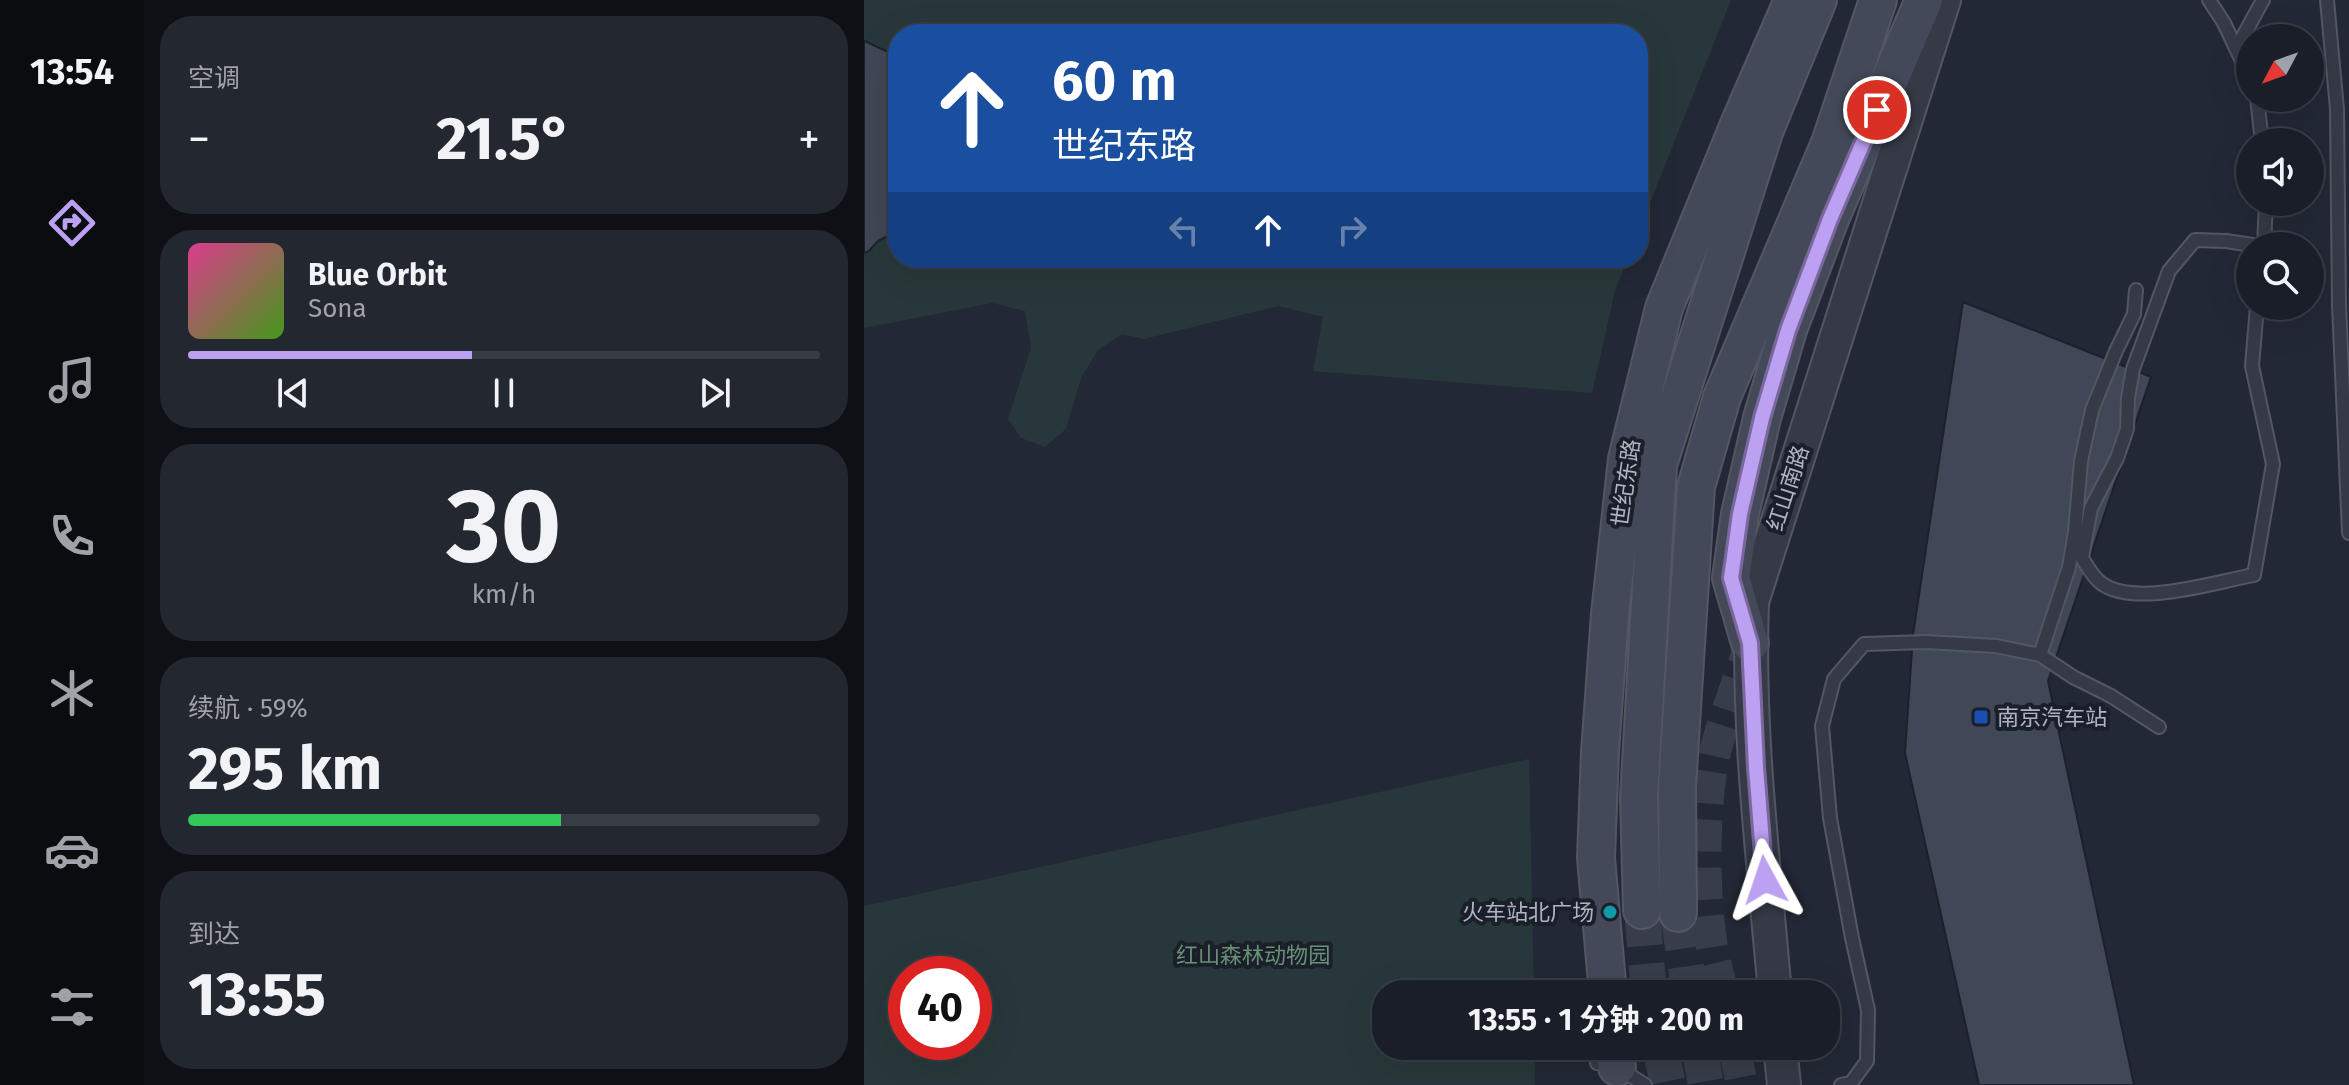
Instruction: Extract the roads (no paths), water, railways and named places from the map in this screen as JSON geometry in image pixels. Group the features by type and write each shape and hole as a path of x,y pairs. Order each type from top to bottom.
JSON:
{"main road":[{"name":"世纪东路","path":"1607,980 1596,858 1600,752 1610,614 1627,459 1664,308 1793,0"},
{"path":"1642,910 1639,798 1658,465 1764,132 1818,0"},
{"path":"1678,913 1677,787 1696,487 1722,397 1830,143 1878,0"},
{"path":"1750,643 1731,578 1740,514 1762,418 1788,330 1830,219 1924,0"}],"street":[{"name":"红山南路","path":"1774,980 1756,767 1750,643 1752,602 1944,0"},
{"path":"1781,1060 1784,1085"}],"lane":[{"path":"2209,0 2236,49"},
{"path":"2250,24 2263,0"},
{"path":"2327,0 2337,109 2339,305 2349,533"},
{"path":"2236,242 2195,240 2169,271 2133,369 2127,429 2117,458 2091,508 2082,558 2101,583 2127,594 2162,593 2254,575 2273,464 2252,366 2256,320"},
{"path":"2040,655 2069,567 2081,461 2092,410 2134,314 2136,290"},
{"path":"1841,1085 1851,1083 1867,1061 1868,1010 1830,818 1822,726 1834,679 1864,644 1926,642 1996,646 2040,655 2159,727"}],"tunnel":[{"path":"1720,980 1708,919 1709,791 1716,748 1749,648"},
{"path":"1642,910 1648,980"},
{"path":"1678,913 1688,980"},
{"path":"1663,1060 1668,1085"},
{"path":"1702,1060 1706,1085"},
{"path":"1737,1060 1742,1085"}],"place":[{"name":"南京汽车站","path":"1981,717"},
{"name":"火车站北广场","path":"1610,912"}],"park label":[{"name":"红山森林动物园","path":"1253,955"}]}
